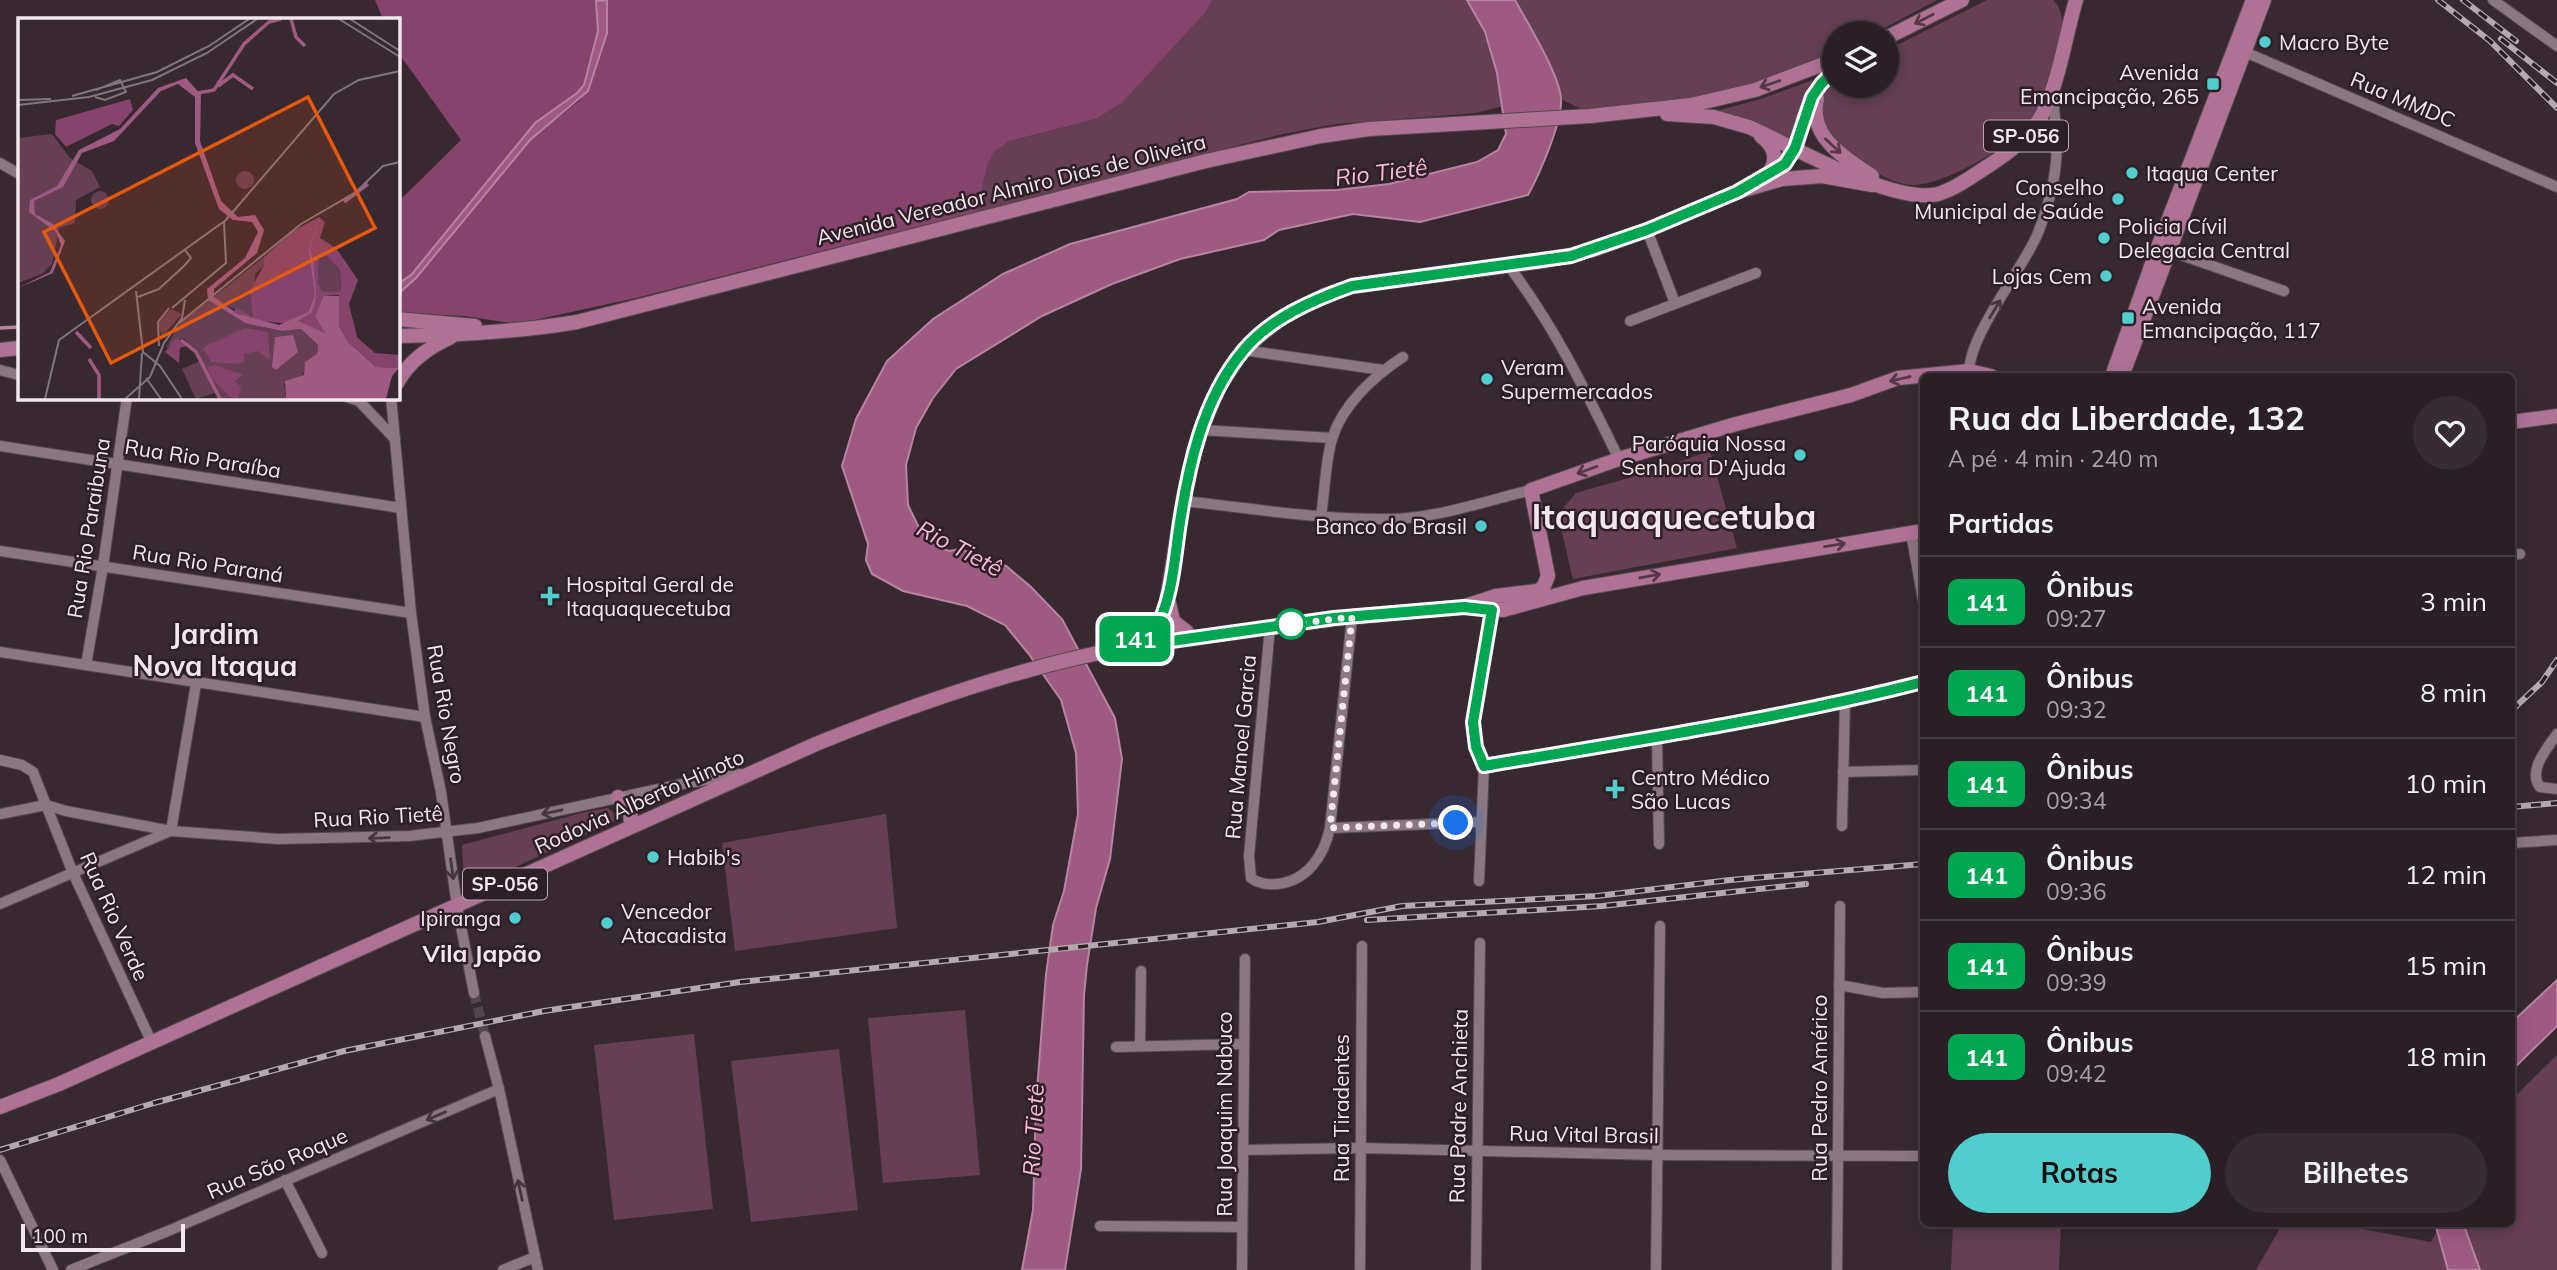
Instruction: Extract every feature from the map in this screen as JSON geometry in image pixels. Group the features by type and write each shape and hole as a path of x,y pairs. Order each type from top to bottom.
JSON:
{"main road":[{"path":"1899,32 1962,0"},
{"path":"2064,0 2068,27"},
{"name":"SP-056","path":"1737,192 1783,179 1807,176 1841,178 1898,192 1938,194 1956,186 1993,163 2030,132 2042,116 2052,92 2076,0"},
{"path":"2113,373 2239,49 2253,0"},
{"path":"2239,49 2264,0"},
{"name":"Avenida Vereador Almiro Dias de Oliveira","path":"399,335 456,335 577,322 1206,161 1321,136 1477,121 1641,112 1733,96 1822,65"},
{"path":"1821,84 1816,120 1827,143 1898,192"},
{"name":"SP-056","path":"1154,632 1168,598 1183,500 1201,430 1220,385 1243,350 1278,320 1296,309 1352,286 1571,256 1647,230 1737,192 1785,164 1795,148 1812,97 1821,84"},
{"name":"Avenida Vereador Almiro Dias de Oliveira","path":"1641,112 1714,117 1749,127 1872,185"},
{"path":"1749,127 1766,139 1774,152 1774,165 1767,176"},
{"path":"2123,373 2163,249"},
{"path":"399,319 515,330"},
{"path":"399,380 415,359 430,347 456,335"},
{"path":"0,350 18,348"},
{"path":"1464,607 1496,596 1543,588 1548,576 1531,490 1619,459 1736,424 1851,395 1898,378 1920,377"},
{"path":"2515,421 2557,416"},
{"path":"1135,646 1352,617 1464,607 1492,610 1517,607 1583,588 1917,532"},
{"path":"1548,576 1563,586 1583,588"},
{"path":"1492,610 1502,602 1523,597 1529,592"},
{"path":"1168,598 1173,621 1187,632"},
{"path":"1154,632 1217,629 1236,631"},
{"name":"Rodovia Alberto Hinoto","path":"0,1107 816,744 906,708 1016,674 1135,646 1154,632"},
{"name":"Rodovia Alberto Hinoto","path":"1111,650 1154,632"},
{"path":"618,797 630,809 631,826"}],"street":[{"path":"2493,0 2557,47"},
{"name":"Rua MMDC","path":"2239,49 2557,187"},
{"path":"1970,373 1980,334 2038,233 2055,180 2059,136 2052,92"},
{"path":"0,163 18,173"},
{"path":"1647,230 1675,303"},
{"path":"2163,249 2284,292"},
{"path":"1508,265 1563,346 1619,459"},
{"path":"1630,321 1756,273"},
{"path":"1243,350 1383,370"},
{"path":"1321,516 1332,438 1354,399 1383,370 1403,358"},
{"path":"0,369 18,375"},
{"name":"Rua Rio Paraibuna","path":"86,665 127,399"},
{"path":"363,399 395,439"},
{"name":"Rua Rio Negro","path":"391,399 411,612 425,717 474,993"},
{"path":"1201,430 1332,438"},
{"name":"Rua Rio Paraíba","path":"0,446 401,508"},
{"path":"1183,500 1321,516 1388,520 1409,518 1531,490"},
{"path":"1917,532 1920,566"},
{"name":"Rua Rio Paraná","path":"0,551 411,612"},
{"path":"1479,881 1484,766 1476,747 1473,722 1492,610"},
{"path":"1352,617 1330,828 1481,822"},
{"name":"Rua Manoel Garcia","path":"1270,627 1249,871 1251,878 1263,884 1288,883 1300,876 1311,868 1321,854 1330,828"},
{"path":"0,652 425,717"},
{"path":"1484,766 1657,738 1845,702 1920,683"},
{"path":"0,904 171,831 196,684"},
{"path":"1842,826 1845,702"},
{"path":"2557,734 2536,768 2536,783 2547,789 2557,789"},
{"path":"1657,738 1659,844"},
{"name":"Rua Rio Verde","path":"0,760 33,772 72,873 151,1041"},
{"path":"1843,772 1920,770"},
{"name":"Rua Rio Tietê","path":"0,814 46,804 66,811 171,831 278,839 409,836 478,828 618,797 756,772"},
{"path":"2515,843 2557,840"},
{"name":"Rua Pedro Américo","path":"1837,1270 1840,906"},
{"path":"1656,1270 1660,926"},
{"name":"Rua Padre Anchieta","path":"1476,1270 1480,943"},
{"name":"Rua Tiradentes","path":"1360,1270 1362,946"},
{"name":"Rua Joaquim Nabuco","path":"1242,1270 1245,959"},
{"path":"1140,1045 1141,971"},
{"path":"1839,985 1883,993 1920,992"},
{"path":"485,1036 538,1270"},
{"path":"1116,1047 1243,1044"},
{"name":"Rua São Roque","path":"71,1270 499,1089"},
{"name":"Rua Vital Brasil","path":"1243,1150 1360,1148 1657,1155 1920,1156"},
{"path":"0,1160 53,1270"},
{"path":"285,1180 322,1253"},
{"path":"1100,1226 1242,1227"},
{"path":"503,1270 535,1257"}],"shaded area":[{"path":"375,0 596,0 598,31 584,85 535,123 412,274 399,284 399,201 461,140 399,54 399,18 383,18"},
{"path":"607,0 1212,0 1206,12 1122,103 1096,119 1010,141 994,152 987,166 977,212 636,298 516,324 465,316 399,313 399,293 416,278 530,140 580,100 607,33"},
{"path":"607,0 607,33 588,91 530,140 416,278 399,293 399,284 412,274 535,123 584,85 598,31 596,1"},
{"path":"1212,0 1467,0 1491,51 1503,106 1476,113 1336,124 1283,134 977,212 987,166 994,152 1010,141 1096,119 1122,103 1206,12"},
{"path":"1467,0 1515,0 1542,48 1559,87 1561,108 1554,134 1528,195 1420,222 1353,214 1279,230 1264,240 1180,259 1112,284 1042,316 956,369 933,398 916,428 906,465 908,505 921,532 936,546 949,551 960,549 1006,566 1062,619 1115,718 1122,759 1110,859 1096,908 1087,965 1084,995 1081,1169 1065,1270 1022,1270 1033,1210 1036,1103 1046,974 1053,925 1064,891 1078,814 1076,753 1061,700 1005,625 967,606 903,591 872,574 866,560 868,544 842,466 856,419 887,361 933,319 1003,274 1070,244 1237,199 1249,192 1337,190 1389,184 1477,162 1498,150 1506,134 1497,73 1485,32"},
{"path":"1515,0 1937,0 1898,21 1822,21 1822,58 1777,76 1693,99 1647,106 1581,109 1561,99 1548,63"},
{"path":"1987,0 2053,0 2060,10 2062,21 2047,97 2032,122 1988,156 1956,173 1925,184 1902,184 1878,174 1826,134 1820,98 1822,95 1822,98 1899,98 1899,44"},
{"path":"1813,80 1795,145 1709,113 1764,98"},
{"path":"1710,451 1737,548 1573,579 1559,520 1564,507 1576,493"},
{"path":"608,808 615,814 615,821 464,891 462,845"},
{"path":"886,814 897,928 735,951 722,843"},
{"path":"2557,980 2557,1026 2515,1067 2515,1019"},
{"path":"965,1010 980,1175 883,1183 868,1018"},
{"path":"694,1034 713,1209 614,1220 594,1045"},
{"path":"839,1049 858,1210 751,1222 731,1061"},
{"path":"2557,1055 2557,1270 2256,1270 2281,1227 2352,1227 2431,1242 2439,1227 2515,1227 2515,1096"},
{"path":"1953,1227 2061,1227 2059,1270 1951,1270"},
{"path":"2436,1227 2464,1227 2480,1270 2448,1270"}],"waterway":[{"path":"0,328 18,327"}],"tunnel":[{"path":"474,993 485,1036"}],"railway":[{"path":"2438,0 2490,41 2557,108"},
{"path":"2463,0 2516,41"},
{"path":"2501,39 2557,83"},
{"path":"2515,707 2542,682 2557,660"},
{"path":"2515,807 2557,803"},
{"path":"0,1150 154,1103 344,1051 544,1011 740,982 1318,922 1402,906 1597,896 1730,880 1920,864"},
{"path":"1367,920 1602,906 1806,884"}],"bus line":[{"name":"141","path":"1822,83 1812,97 1795,148 1785,164 1737,192 1593,250 1544,261 1352,286 1325,295 1278,320 1243,350 1220,385 1201,430 1183,500 1168,598 1160,622 1154,632 1115,649 1334,618 1464,607 1492,610 1473,722 1476,747 1484,766 1684,733 1845,702 1920,683"}],"place":[{"name":"Macro Byte","path":"2265,42"},
{"name":"Avenida Emancipação, 265","path":"2213,84"},
{"name":"Itaqua Center","path":"2132,173"},
{"name":"Conselho Municipal de Saúde","path":"2118,199"},
{"name":"Policia Cívil Delegacia Central","path":"2104,238"},
{"name":"Lojas Cem","path":"2106,276"},
{"name":"Avenida Emancipação, 117","path":"2128,318"},
{"name":"Veram Supermercados","path":"1487,379"},
{"name":"Paróquia Nossa Senhora D'Ajuda","path":"1800,455"},
{"name":"Banco do Brasil","path":"1481,526"},
{"name":"Hospital Geral de Itaquaquecetuba","path":"550,596"},
{"name":"Centro Médico São Lucas","path":"1615,789"},
{"name":"Habib's","path":"653,857"},
{"name":"Ipiranga","path":"515,918"},
{"name":"Vencedor Atacadista","path":"607,923"}],"district":[{"name":"Itaquaquecetuba","path":"1674,516"},
{"name":"Jardim Nova Itaqua","path":"215,649"},
{"name":"Vila Japão","path":"482,953"}],"route":[{"path":"1291,624 1352,617 1330,828 1456,823"}],"water label":[{"name":"Rio Tietê","path":"1381,172"},
{"name":"Rio Tietê","path":"960,548"},
{"name":"Rio Tietê","path":"1033,1130"}]}
